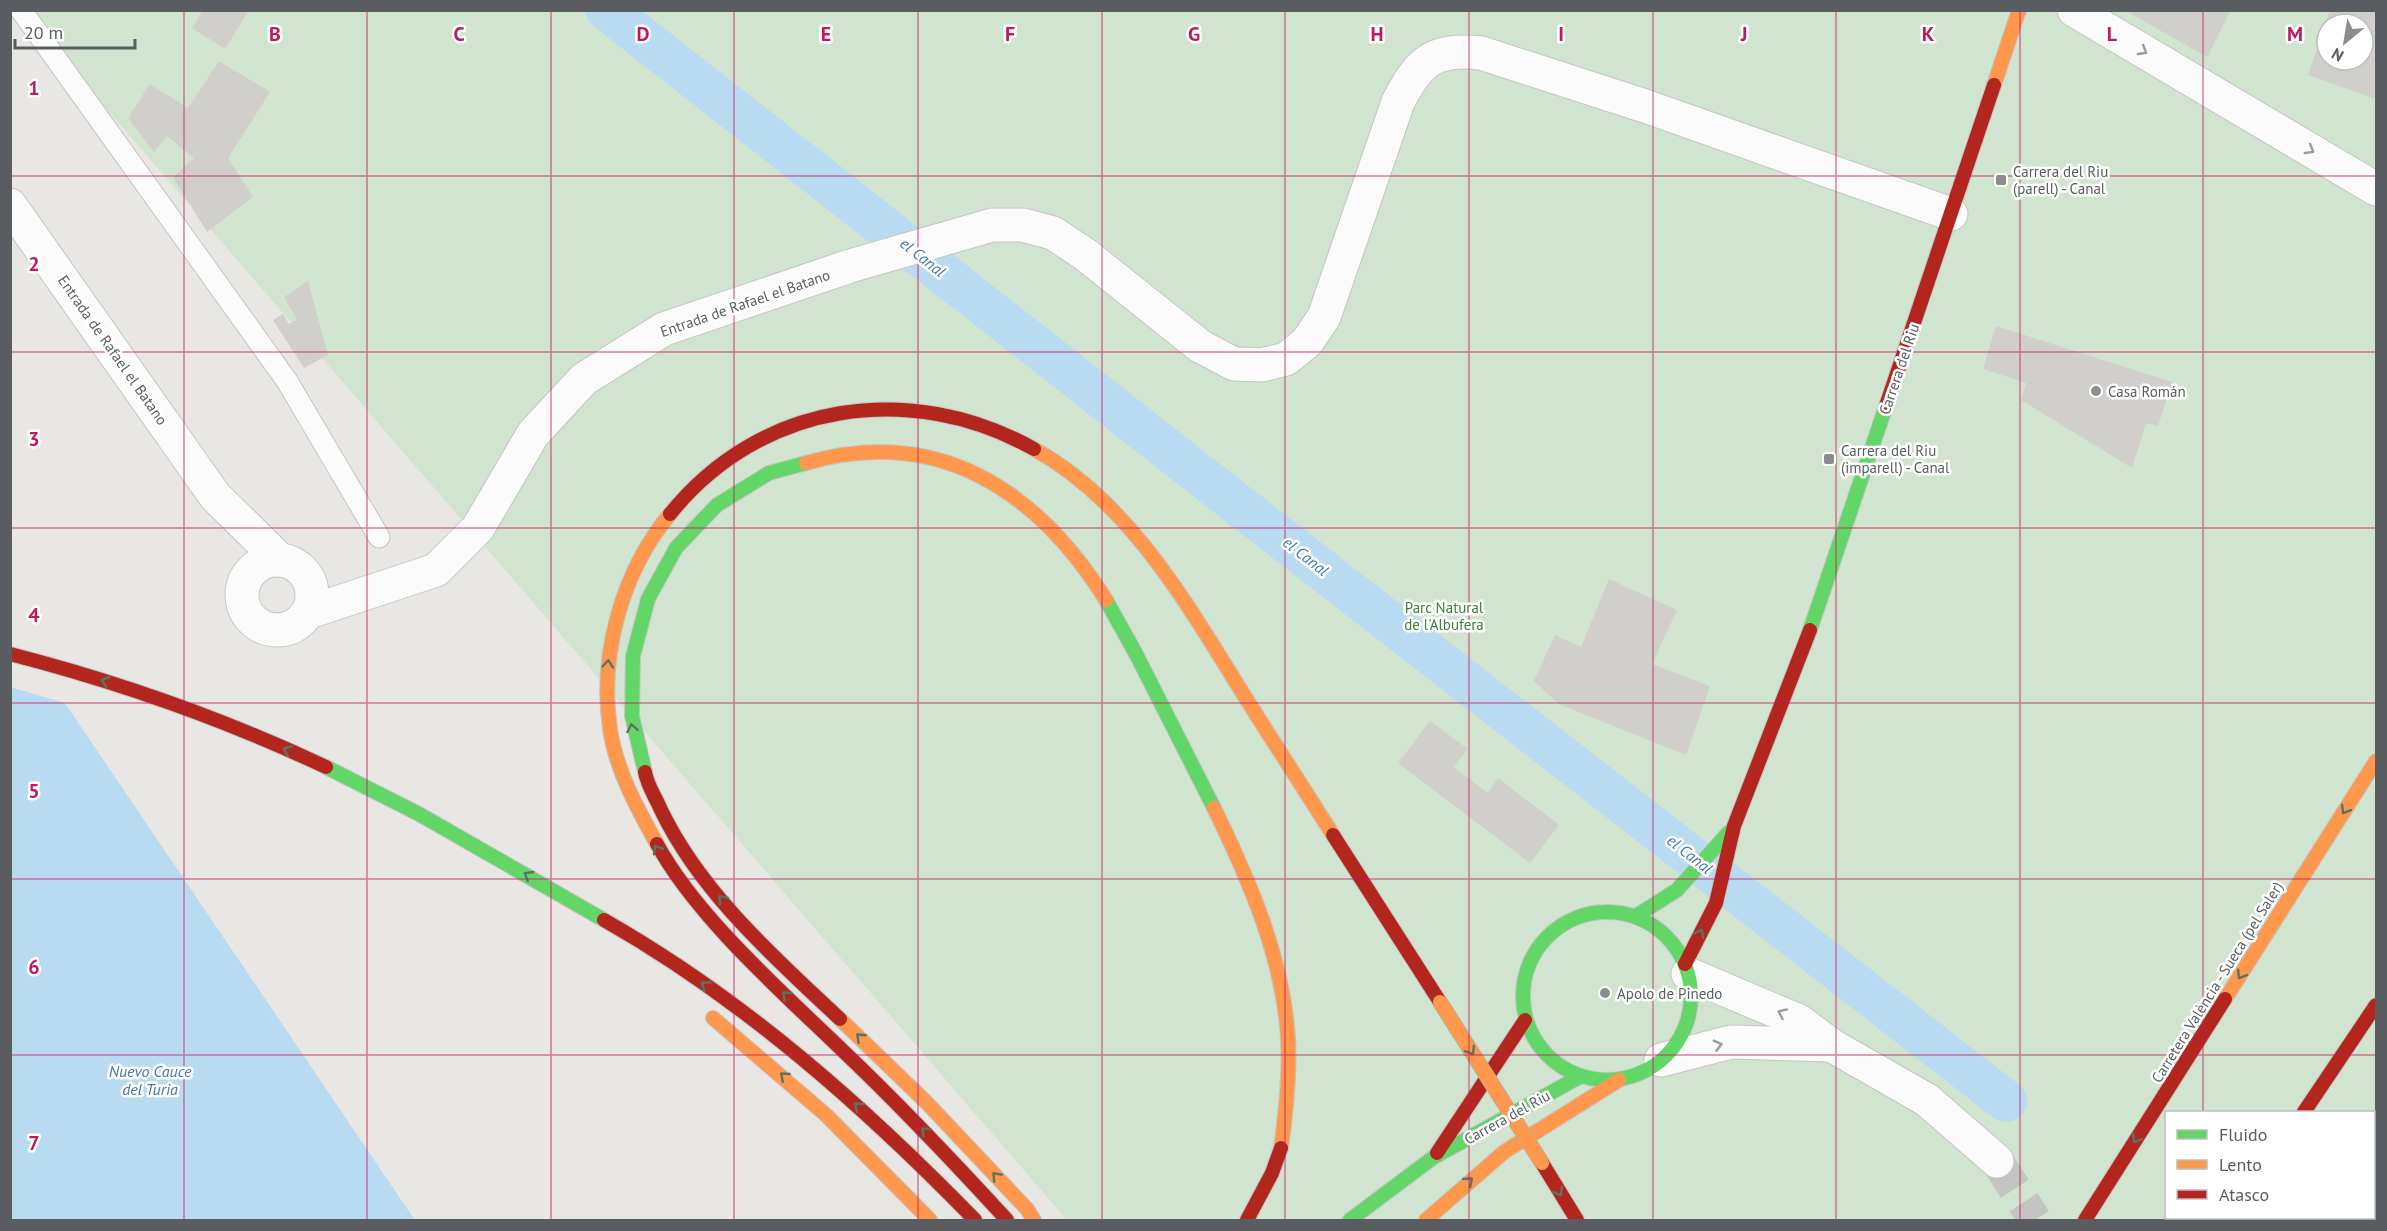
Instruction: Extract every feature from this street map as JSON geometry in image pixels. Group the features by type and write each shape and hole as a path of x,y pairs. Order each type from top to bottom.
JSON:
{"main road":[{"name":"Carrera del Riu","path":"1687,969 1716,903 1734,826 1814,619 2019,10"},
{"path":"1008,1221 933,1139 736,946 698,904 658,851 636,813 611,734 608,669 611,639 629,583 657,530 695,484 717,465 772,433 799,422 862,408 893,406 929,410 968,418 1001,431 1041,452 1078,479 1110,508 1173,584 1577,1221"},
{"path":"1034,1221 1027,1209 915,1091 726,905 672,833 653,796 640,760 631,726 629,686 638,627 652,589 669,558 707,513 753,479 782,466 816,457 879,450 908,452 943,460 979,475 1015,497 1070,550 1096,584 1133,648 1201,781 1268,932 1288,1039 1280,1155 1247,1221"},
{"path":"10,654 85,674 201,714 341,773 471,841 676,964 780,1040 895,1139 975,1221"},
{"name":"Carretera València - Sueca (pel Saler)","path":"2085,1221 2376,760"},
{"name":"Carrera del Riu","path":"1636,916 1662,904 1687,882 1734,826"},
{"path":"578,906 650,966"},
{"path":"1426,1221 1504,1152 1618,1080 1641,1073 1661,1060 1678,1042 1688,1020 1692,997 1687,969 1665,935 1636,916 1596,911 1561,924 1541,942 1527,965 1522,992 1525,1020 1533,1039 1546,1055 1562,1068 1599,1080 1618,1080"},
{"path":"2305,1111 2376,1005"},
{"path":"705,1011 817,1105 876,1161 930,1221"},
{"name":"Carrera del Riu","path":"1434,1158 1525,1020"},
{"path":"2335,1090 2351,1045"},
{"name":"Carrera del Riu","path":"1350,1221 1434,1158 1581,1076"}],"street":[{"path":"2074,10 2376,189"},
{"name":"Entrada de Rafael el Batano","path":"390,586 267,561 254,568 241,592 243,607 250,619 261,627 274,631 288,630 301,623 309,612 390,586 436,570 478,528 533,434 584,379 664,329 850,266 992,225 1013,225 1053,233 1086,255 1200,346 1234,364 1262,365 1286,360 1307,342 1324,317 1398,102 1411,78 1427,59 1455,50 1481,53 1645,106 1951,214"},
{"name":"Entrada de Rafael el Batano","path":"10,205 215,496 292,566"},
{"name":"Entrada de Rafael el Batano","path":"215,496 246,579"},
{"path":"292,566 311,584 313,599 309,612"},
{"path":"1687,969 1799,1021 1830,1045 1927,1100 1997,1161"},
{"path":"1661,1060 1731,1042 1830,1045"}],"lane":[{"path":"21,10 287,381 379,537"}],"green space":[{"name":"Parc Natural de l'Albufera","path":"22,11 2376,11 2376,1220 1067,1220"}],"water":[{"name":"Nuevo Cauce del Turia","path":"11,623 415,1220 11,1220"}],"pier":[{"path":"10,620 13,621 418,1220 415,1220 65,703 10,687"}],"building":[{"path":"203,10 249,10 225,49 192,28"},
{"path":"2124,10 2231,10 2207,57"},
{"path":"2330,10 2376,10 2376,99 2308,75 2315,54 2315,72 2375,72 2375,12 2329,12"},
{"path":"219,61 270,92 228,158 253,197 207,232 173,177 194,158 167,136 154,152 128,118 150,84 188,108"},
{"path":"308,281 328,355 304,368 273,320 283,314 289,324 297,320 284,297"},
{"name":"Casa Román","path":"1996,326 2172,382 2158,426 2146,423 2132,468 2021,400 2026,383 1983,369"},
{"path":"1609,579 1677,610 1652,664 1710,686 1686,755 1559,704 1534,681 1555,635 1581,647"},
{"path":"1430,721 1468,749 1454,767 1488,793 1498,778 1559,825 1530,863 1398,763"}],"waterway":[{"name":"el Canal","path":"607,10 1227,496 2006,1101"}],"tunnel":[{"path":"1997,1161 2035,1220"}],"traffic: fast":[{"path":"1810,630 1886,406"},
{"path":"645,772 632,716 633,656 648,599 676,548 717,505 769,473 806,463"},
{"path":"1106,600 1214,808"},
{"path":"326,767 419,814 604,920"},
{"path":"1636,916 1677,890 1729,832"},
{"path":"1607,912 1623,913 1639,918 1667,936 1685,964 1690,980 1691,996 1690,1012 1685,1028 1667,1056 1639,1074 1623,1079 1607,1080 1591,1079 1575,1074 1547,1056 1529,1028 1524,1012 1523,996 1524,980 1529,964 1547,936 1575,918 1591,913 1607,912"},
{"path":"1350,1220 1434,1157 1581,1076"}],"traffic: slow":[{"path":"1994,85 2019,10"},
{"path":"1034,449 1068,471 1099,497 1153,557 1200,624 1333,835"},
{"path":"806,463 854,453 899,453 941,461 980,476 1016,498 1049,527 1079,561 1106,600"},
{"path":"657,844 635,803 617,759 610,729 607,701 608,672 611,643 627,588 653,537 670,514"},
{"path":"2225,999 2376,761"},
{"path":"1214,808 1240,863 1262,920 1272,949 1285,1008 1288,1038 1287,1093 1281,1148"},
{"path":"1440,1002 1542,1163"},
{"path":"713,1018 826,1115 930,1220"},
{"path":"840,1019 927,1103 1027,1209 1034,1220"},
{"path":"1426,1220 1504,1152 1619,1080"}],"traffic: jam":[{"path":"1886,406 1994,85"},
{"path":"670,514 707,476 748,446 793,426 840,413 889,409 938,414 987,427 1034,449"},
{"path":"1685,964 1716,903 1734,826 1810,630"},
{"path":"10,654 171,703 249,733 326,767"},
{"path":"645,772 661,810 696,869 740,922 840,1019"},
{"path":"1333,835 1440,1002"},
{"path":"657,844 694,898 740,951 903,1110 1007,1220"},
{"path":"604,920 705,984 800,1057 890,1136 975,1220"},
{"path":"2085,1220 2225,999"},
{"path":"2305,1111 2376,1005"},
{"path":"1437,1153 1525,1020"},
{"path":"1247,1220 1272,1173 1281,1148"},
{"path":"1542,1163 1577,1220"}],"place":[{"name":"Carrera del Riu (parell) - Canal","path":"2001,180"},
{"name":"Casa Román","path":"2096,391"},
{"name":"Carrera del Riu (imparell) - Canal","path":"1829,459"},
{"name":"Apolo de Pinedo","path":"1605,993"}]}
